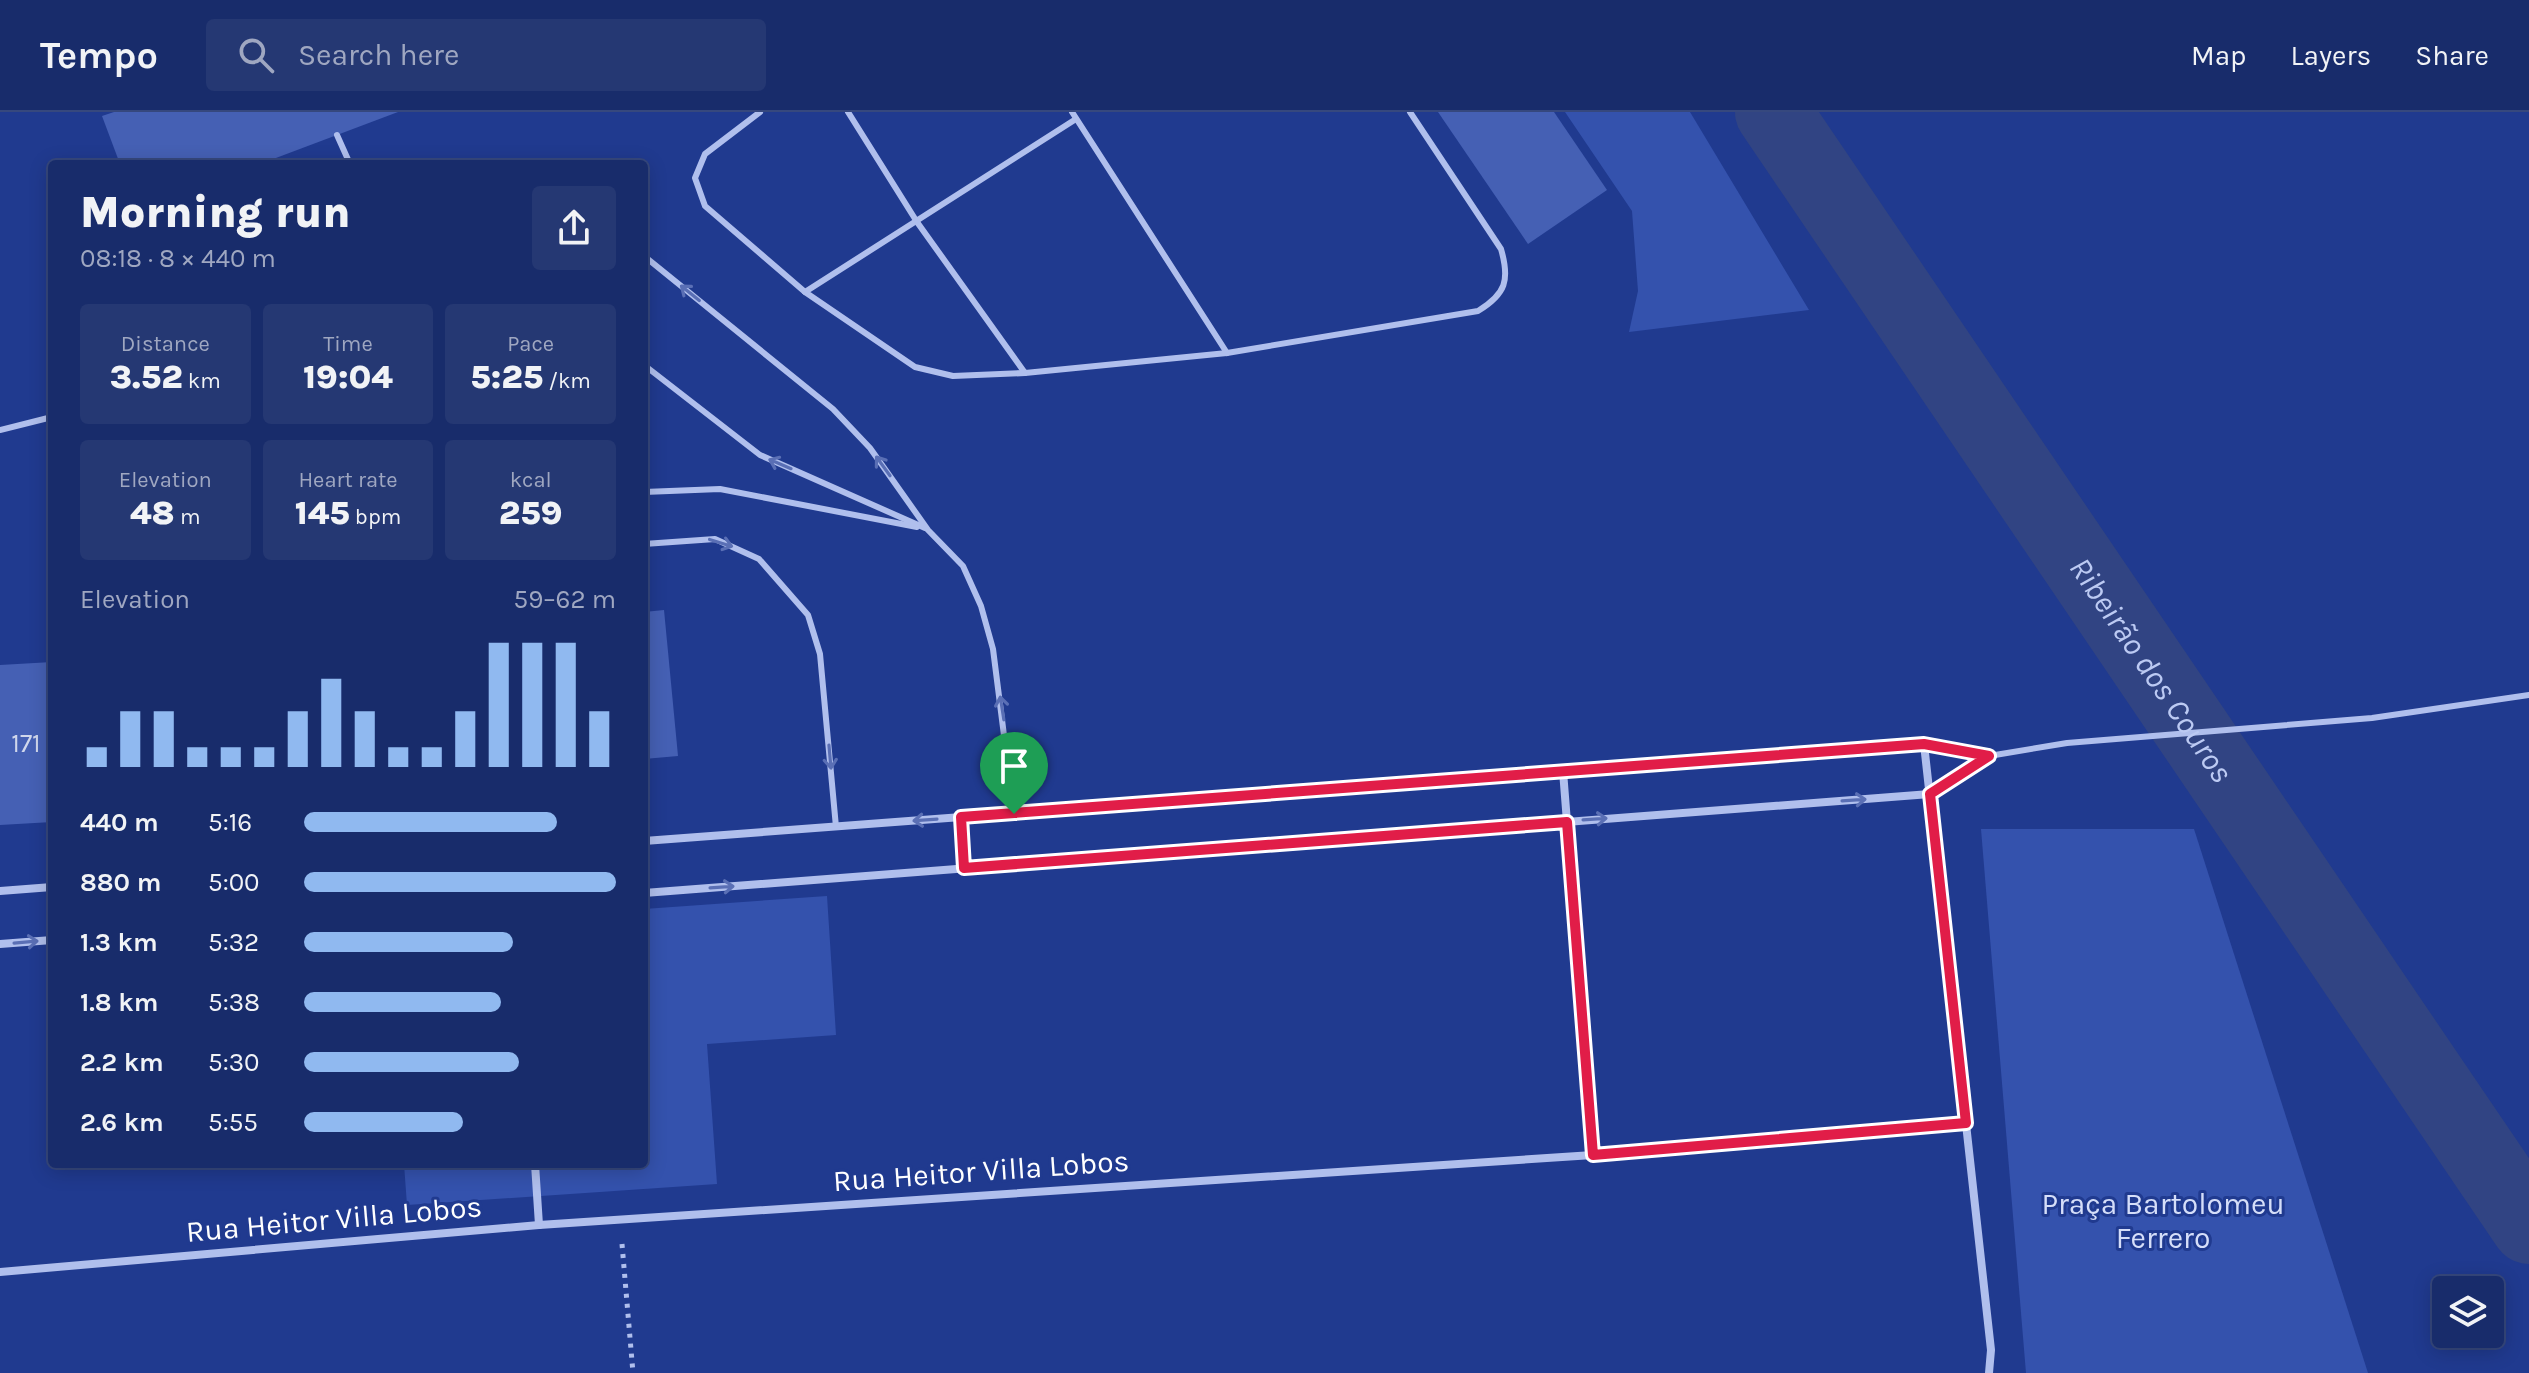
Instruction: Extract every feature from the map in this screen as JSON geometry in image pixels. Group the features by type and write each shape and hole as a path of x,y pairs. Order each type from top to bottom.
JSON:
{"street":[{"path":"648,841 1924,744 1991,1350 1989,1373"},
{"path":"1563,771 1593,1155"},
{"path":"648,893 1930,794"},
{"path":"961,817 964,868"},
{"path":"0,891 48,887"},
{"path":"0,944 48,940"},
{"name":"Rua Heitor Villa Lobos","path":"0,1272 539,1225 1593,1155 1966,1123"},
{"path":"535,1168 539,1225"}],"lane":[{"path":"760,112 705,154 695,178 705,206 805,292 915,367 953,376 1025,373 1227,353 1478,311 1496,300 1508,273 1501,249 1410,112"},
{"path":"848,112 917,222 1025,373"},
{"path":"805,292 917,222 1074,115 1227,353"},
{"path":"337,135 348,160"},
{"path":"648,259 833,409 870,448 928,530 963,566 981,606 993,649 1014,814"},
{"path":"648,368 760,455 928,530"},
{"path":"0,430 48,418"},
{"path":"648,492 720,489 928,530"},
{"path":"648,544 715,539 759,559 808,615 820,654 836,827"},
{"path":"1924,744 1989,756 2067,743 2372,718 2529,695"},
{"path":"1930,794 1989,756"}],"path":[{"path":"619,1219 633,1373"}],"green space":[{"path":"1565,112 1690,112 1809,310 1629,332 1638,291 1632,211"},
{"name":"Praça Bartolomeu Ferrero","path":"1981,829 2194,829 2368,1373 2026,1373"},
{"path":"827,896 836,1035 707,1044 717,1184 407,1205 404,1168 648,1168 648,909"}],"building":[{"path":"114,112 398,112 271,160 118,160 102,116"},
{"path":"1438,112 1554,112 1607,190 1528,244"},
{"path":"664,610 678,756 648,759 648,612"},
{"path":"48,662 48,822 0,825 0,665"}],"waterway":[{"name":"Ribeirão dos Couros","path":"1773,112 2529,1226"}],"route":[{"path":"1924,744 1989,756 1930,794 1966,1123 1593,1155 1567,822 964,868 961,817 1014,814 1924,744"}]}
